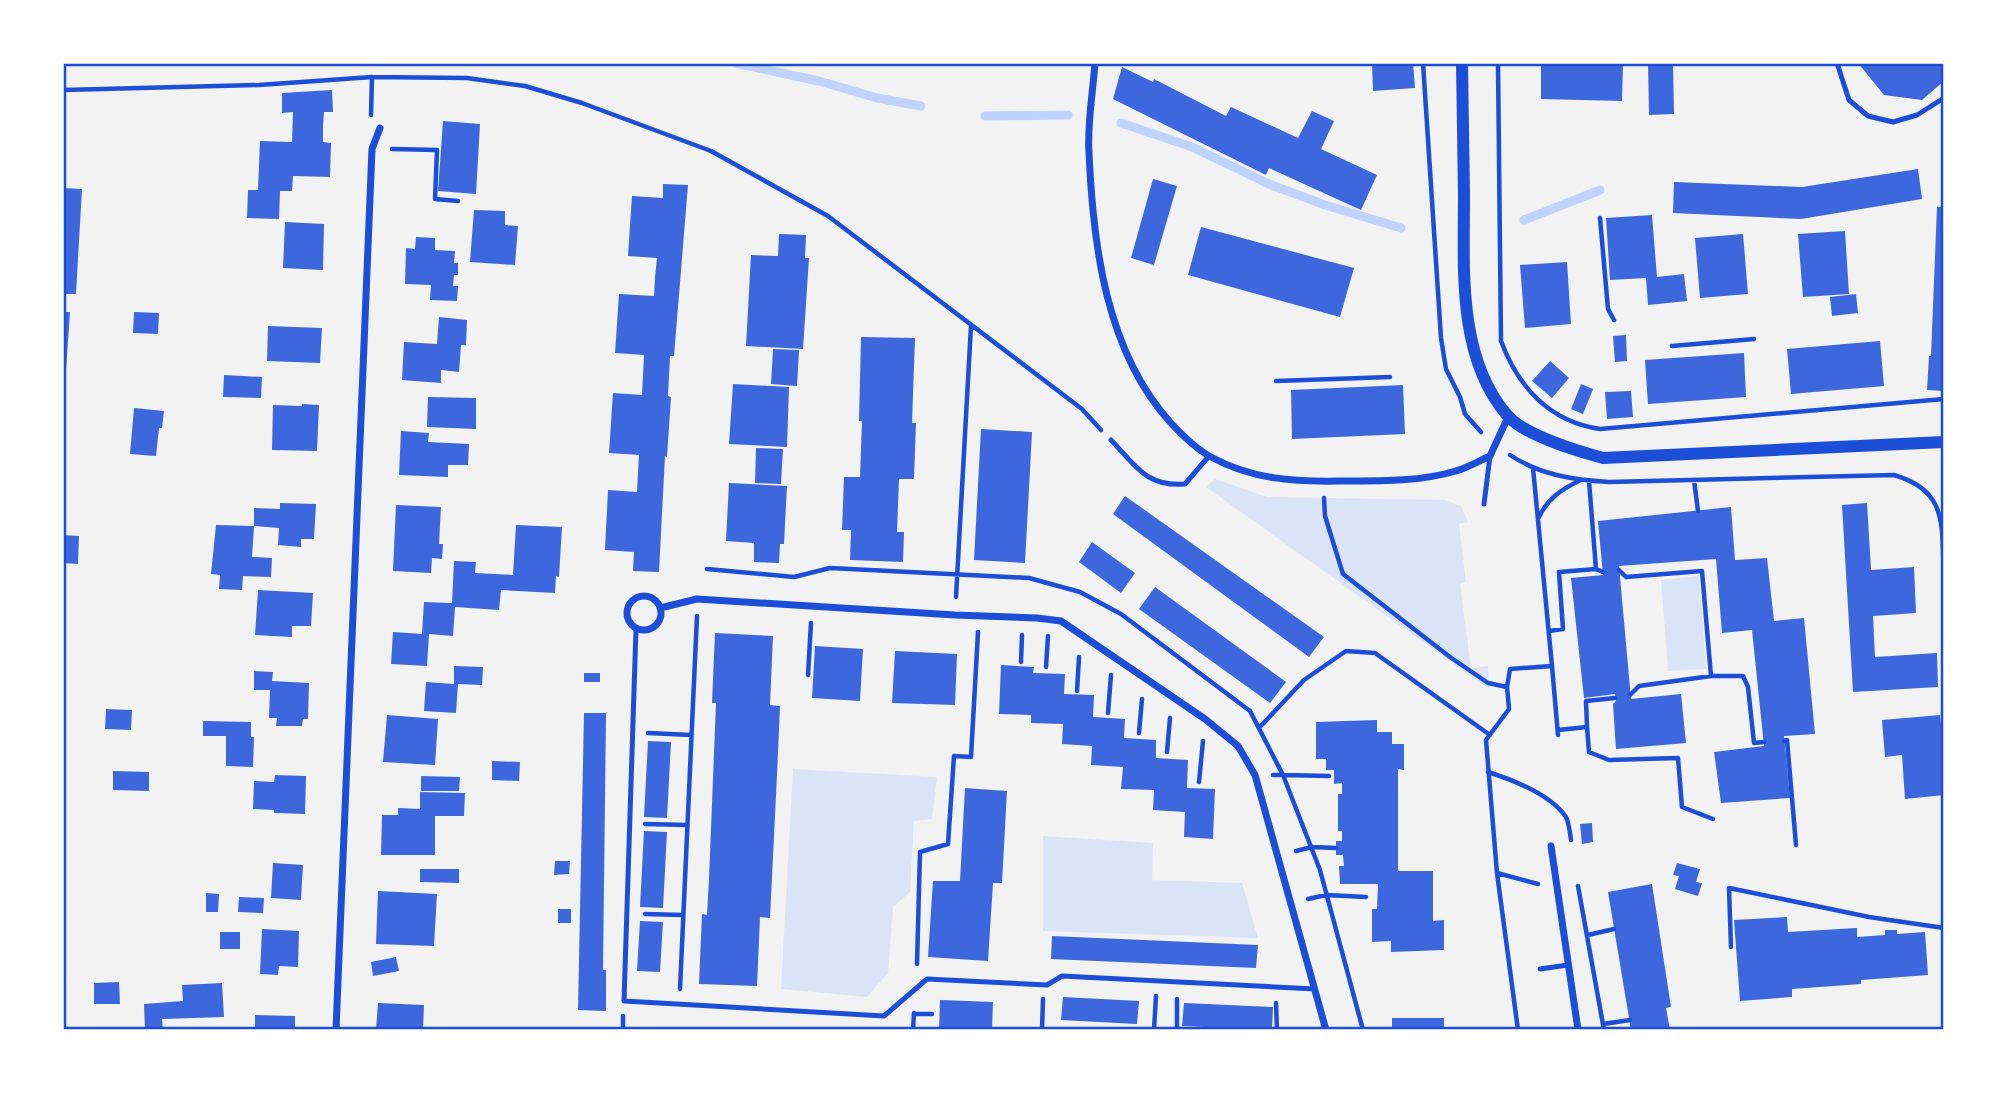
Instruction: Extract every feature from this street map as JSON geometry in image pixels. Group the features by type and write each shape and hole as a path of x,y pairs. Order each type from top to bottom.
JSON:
{"street":[{"path":"1095,63 1088,151 1098,249 1113,320 1131,365 1152,402 1181,433 1209,456 1245,471 1275,479 1323,481 1425,477 1456,471 1490,456 1508,417"},
{"path":"1462,63 1464,271 1472,340 1487,387 1508,417 1534,433 1570,449 1602,458 1944,442"},
{"path":"336,1030 372,149 380,128"},
{"path":"648,596 658,603 661,614 657,624 647,630 636,629 626,616 628,604 637,597 648,596"},
{"path":"660,608 697,599 1061,621 1205,719 1238,746 1255,775 1326,1030"},
{"path":"1550,846 1578,1030"}],"lane":[{"path":"1837,63 1849,100 1868,116 1893,122 1917,115 1944,98"},
{"path":"1111,440 1147,477 1166,485 1185,484 1209,456"},
{"path":"1484,504 1490,456"},
{"path":"636,629 624,1002 884,1016 927,979 1045,985 1062,976 1315,989"},
{"path":"1540,969 1568,965"}],"path":[{"path":"1423,63 1436,274 1446,369 1465,414 1494,444 1533,468 1589,481 1894,475 1913,481 1931,495 1940,514 1944,575"},
{"path":"1498,63 1501,341 1526,389 1543,405 1582,427 1600,429 1944,399"},
{"path":"372,77 371,115 380,128"},
{"path":"63,90 259,85 372,77 467,78 525,86 582,103 711,151 828,216 1082,409 1111,440"},
{"path":"372,149 438,150 435,200 458,201"},
{"path":"1600,218 1608,309 1614,320"},
{"path":"955,615 971,326"},
{"path":"1672,346 1754,340"},
{"path":"1276,380 1390,377"},
{"path":"1690,455 1698,511"},
{"path":"1533,468 1558,732 1587,727"},
{"path":"1539,518 1545,504 1562,489 1581,480"},
{"path":"1323,481 1325,516 1343,574 1450,657 1488,683 1507,687"},
{"path":"1589,481 1596,569"},
{"path":"707,569 794,577 830,568 1029,578 1080,592 1121,614 1156,638 1250,711 1259,728 1283,775 1311,848 1363,1030"},
{"path":"1549,631 1563,629 1559,572 1596,569 1603,572"},
{"path":"1619,570 1626,577 1702,571 1711,676"},
{"path":"679,1003 697,599"},
{"path":"808,675 812,605"},
{"path":"916,986 920,852 948,844 954,756 971,757 979,615"},
{"path":"1021,662 1023,618"},
{"path":"1046,667 1049,620"},
{"path":"1077,691 1080,634"},
{"path":"1259,728 1304,680 1346,651 1376,653 1490,735"},
{"path":"1108,713 1112,656"},
{"path":"1518,1030 1497,873 1486,740 1509,709 1507,687 1510,669 1552,666"},
{"path":"1630,695 1639,686 1711,676 1742,676 1748,687 1754,743 1764,742"},
{"path":"1139,733 1144,677"},
{"path":"1167,752 1172,696"},
{"path":"1615,698 1586,701 1589,752 1609,760 1678,758 1682,807 1713,819"},
{"path":"1199,782 1205,719"},
{"path":"633,732 691,735"},
{"path":"1784,741 1787,740 1796,845"},
{"path":"1488,772 1515,781 1543,797 1567,818 1572,848"},
{"path":"1255,775 1329,776"},
{"path":"630,823 687,825"},
{"path":"1277,855 1311,848 1336,848"},
{"path":"1497,873 1557,889"},
{"path":"1576,873 1604,1027 1630,1020"},
{"path":"1731,947 1729,888 1869,917 1944,928"},
{"path":"1289,902 1326,895 1366,897"},
{"path":"626,914 683,915"},
{"path":"1587,935 1614,929"},
{"path":"1154,1030 1157,981"},
{"path":"1177,1030 1178,983"},
{"path":"1042,1030 1045,985"},
{"path":"1275,988 1277,1030"},
{"path":"914,1014 932,1014"}],"shaded area":[{"path":"1215,479 1267,497 1445,500 1461,506 1468,522 1459,524 1466,582 1460,584 1471,668 1488,666 1489,689 1206,487"},
{"path":"1699,576 1706,669 1668,671 1661,580"},
{"path":"793,769 937,777 932,819 914,821 910,892 893,907 888,973 867,997 781,989"},
{"path":"1043,836 1153,843 1152,880 1242,883 1258,938 1043,931"}],"building":[{"path":"1372,63 1413,63 1415,88 1373,91"},
{"path":"1541,63 1623,63 1622,101 1541,99"},
{"path":"1648,63 1673,63 1674,114 1649,115"},
{"path":"1858,63 1944,63 1944,81 1922,100 1884,95"},
{"path":"1122,67 1153,82 1154,79 1226,116 1231,107 1298,138 1312,111 1334,121 1321,149 1377,175 1361,210 1269,168 1266,175 1113,99"},
{"path":"332,90 333,112 324,112 323,126 323,142 331,143 330,177 293,176 292,191 280,191 279,219 247,218 248,190 258,190 260,141 292,142 293,112 282,113 282,93"},
{"path":"443,121 480,124 476,194 438,191"},
{"path":"1918,169 1922,199 1801,219 1673,213 1674,182 1802,187"},
{"path":"1153,179 1177,186 1154,265 1131,258"},
{"path":"663,184 688,185 674,356 670,356 668,396 671,397 659,572 633,571 634,552 605,550 608,490 637,492 639,455 609,453 613,393 642,395 644,355 615,353 619,294 654,296 657,258 628,256 632,196 663,198"},
{"path":"63,188 82,189 76,294 63,294"},
{"path":"1937,207 1944,207 1944,391 1927,390 1931,356"},
{"path":"474,210 505,211 505,225 518,226 515,265 470,262"},
{"path":"1652,215 1657,277 1684,274 1687,301 1648,305 1646,278 1610,280 1606,218"},
{"path":"285,222 324,224 323,270 283,268"},
{"path":"1201,227 1354,268 1340,317 1188,275"},
{"path":"1845,231 1849,294 1803,297 1798,234"},
{"path":"779,234 806,235 805,258 809,258 803,349 746,346 751,255 778,256"},
{"path":"1743,234 1748,294 1700,298 1695,238"},
{"path":"416,237 435,238 435,250 455,251 454,263 458,263 458,275 454,275 453,286 458,286 457,301 430,300 431,285 405,284 406,248 415,249"},
{"path":"1567,262 1571,324 1525,328 1520,265"},
{"path":"1856,294 1858,313 1832,316 1830,297"},
{"path":"63,312 70,312 65,384 63,384"},
{"path":"134,312 159,313 158,334 133,333"},
{"path":"439,317 467,320 466,345 461,345 459,372 441,370 441,383 402,380 404,342 437,344"},
{"path":"268,326 322,328 320,363 267,361"},
{"path":"1626,335 1627,361 1615,362 1613,336"},
{"path":"861,337 915,338 912,423 916,423 914,479 899,479 897,532 904,532 903,562 850,560 851,530 842,530 844,477 860,477"},
{"path":"1880,341 1884,386 1791,394 1787,349"},
{"path":"773,349 799,350 797,386 771,384"},
{"path":"1744,353 1746,397 1648,404 1645,360"},
{"path":"1550,361 1569,378 1552,398 1532,381"},
{"path":"224,375 262,377 261,398 223,397"},
{"path":"733,384 789,387 787,447 729,444"},
{"path":"1581,384 1593,389 1583,414 1571,409"},
{"path":"1403,385 1405,434 1292,439 1291,390"},
{"path":"1631,391 1633,417 1607,419 1605,392"},
{"path":"428,397 476,398 476,429 427,427"},
{"path":"273,405 319,405 317,451 272,450"},
{"path":"134,408 164,411 156,456 130,454"},
{"path":"981,429 1032,432 1025,563 974,560"},
{"path":"401,431 429,433 428,442 469,444 468,465 448,465 448,477 399,475"},
{"path":"756,448 783,449 781,484 755,483"},
{"path":"729,483 787,486 784,544 780,544 779,563 754,562 754,543 726,541"},
{"path":"1125,496 1324,637 1309,657 1113,514"},
{"path":"280,503 316,504 314,539 301,539 301,547 278,545 279,528 254,526 254,508 280,509"},
{"path":"1867,503 1871,570 1914,567 1916,613 1873,616 1875,657 1937,653 1938,687 1853,692 1842,505"},
{"path":"396,505 441,507 439,544 443,544 442,559 432,558 431,573 393,571"},
{"path":"1731,507 1735,560 1767,558 1774,621 1804,618 1815,734 1784,736 1790,798 1721,803 1714,752 1764,746 1752,630 1722,633 1716,559 1619,566 1631,699 1681,694 1686,743 1616,749 1613,704 1616,701 1615,694 1584,698 1571,578 1603,575 1598,521"},
{"path":"216,525 254,526 252,557 272,558 271,577 243,576 242,590 219,589 220,575 211,574"},
{"path":"516,525 562,527 559,577 556,576 555,593 501,590 499,610 455,607 453,636 429,634 427,666 391,664 393,632 422,634 424,602 452,603 454,561 476,562 475,573 513,575"},
{"path":"63,535 79,536 78,564 63,563"},
{"path":"1092,542 1135,573 1121,593 1079,562"},
{"path":"1155,587 1286,682 1270,703 1139,609"},
{"path":"258,590 313,593 311,626 292,626 292,637 255,635"},
{"path":"715,633 773,636 770,705 780,706 777,775 770,918 760,917 757,986 699,984 702,914 707,915 709,879 716,703 712,703"},
{"path":"815,646 863,649 860,701 812,698"},
{"path":"895,651 957,654 955,705 892,703"},
{"path":"1001,665 1034,667 1033,673 1065,674 1064,694 1094,695 1093,717 1125,719 1124,738 1156,740 1156,758 1188,760 1187,788 1215,789 1213,839 1184,837 1185,812 1153,810 1154,790 1121,789 1123,767 1091,765 1092,746 1062,744 1063,724 1031,723 1031,715 999,714"},
{"path":"454,666 483,667 482,685 458,684 456,713 424,711 426,682 454,684"},
{"path":"254,671 273,672 272,681 309,683 308,719 303,719 302,726 276,726 277,718 269,718 270,690 254,690"},
{"path":"584,673 600,673 600,682 584,682"},
{"path":"106,709 132,710 131,730 105,729"},
{"path":"584,713 606,713 603,970 606,970 606,1011 578,1010"},
{"path":"387,715 438,719 435,765 383,762"},
{"path":"1940,715 1944,795 1905,799 1902,755 1885,757 1882,720"},
{"path":"1377,720 1377,732 1392,732 1392,744 1404,744 1404,770 1398,769 1398,871 1433,871 1433,921 1444,920 1444,950 1391,952 1391,941 1372,942 1372,909 1377,909 1378,884 1340,884 1339,866 1344,866 1343,855 1336,855 1336,841 1342,841 1342,831 1338,831 1338,794 1342,794 1342,783 1334,784 1334,770 1326,770 1326,759 1316,759 1316,722"},
{"path":"203,721 251,722 251,737 254,737 253,767 226,766 226,736 203,736"},
{"path":"648,741 671,742 667,818 644,817"},
{"path":"492,761 520,762 519,781 492,780"},
{"path":"113,771 149,772 149,791 113,790"},
{"path":"275,775 306,776 305,814 253,809 254,781 274,782"},
{"path":"421,776 460,777 459,791 421,791"},
{"path":"965,788 1007,791 1002,883 993,883 988,961 928,957 933,881 960,881"},
{"path":"420,792 465,793 464,816 435,816 435,855 381,855 382,815 398,815 398,808 420,809"},
{"path":"1592,823 1593,842 1582,844 1580,824"},
{"path":"644,831 667,832 663,908 640,907"},
{"path":"555,861 570,861 569,874 554,875"},
{"path":"273,863 303,865 301,900 271,898"},
{"path":"1677,863 1700,869 1696,882 1702,883 1698,896 1675,889 1679,876 1673,875"},
{"path":"420,869 459,869 459,883 420,882"},
{"path":"1652,884 1671,1007 1666,1008 1670,1030 1631,1030 1608,892"},
{"path":"378,891 437,894 434,946 376,944"},
{"path":"206,893 219,894 218,912 206,912"},
{"path":"239,897 264,898 263,913 238,912"},
{"path":"558,909 571,909 571,923 558,923"},
{"path":"1787,917 1788,932 1857,928 1857,937 1885,935 1885,930 1897,930 1897,934 1925,932 1928,975 1792,989 1792,997 1740,1001 1734,920"},
{"path":"640,921 663,922 660,972 637,971"},
{"path":"262,929 299,931 298,967 279,966 278,975 260,974"},
{"path":"220,932 240,932 240,949 220,949"},
{"path":"1052,936 1258,945 1256,968 1051,959"},
{"path":"396,957 399,971 373,976 371,962"},
{"path":"119,982 120,1004 94,1004 94,983"},
{"path":"222,983 224,1017 162,1019 163,1030 145,1030 144,1004 183,1001 182,985"},
{"path":"1063,997 1139,1001 1137,1024 1061,1020"},
{"path":"940,1000 993,1002 992,1030 939,1030"},
{"path":"378,1003 424,1005 423,1030 376,1030"},
{"path":"1184,1003 1273,1007 1272,1030 1182,1026"},
{"path":"255,1015 295,1016 295,1030 255,1030"},
{"path":"1392,1018 1444,1018 1444,1030 1392,1030"}],"waterway":[{"path":"735,63 819,81 877,98 921,106"},
{"path":"985,116 1068,115"},
{"path":"1121,123 1192,147 1269,184 1325,205 1401,228"},
{"path":"1524,220 1600,190"}]}
